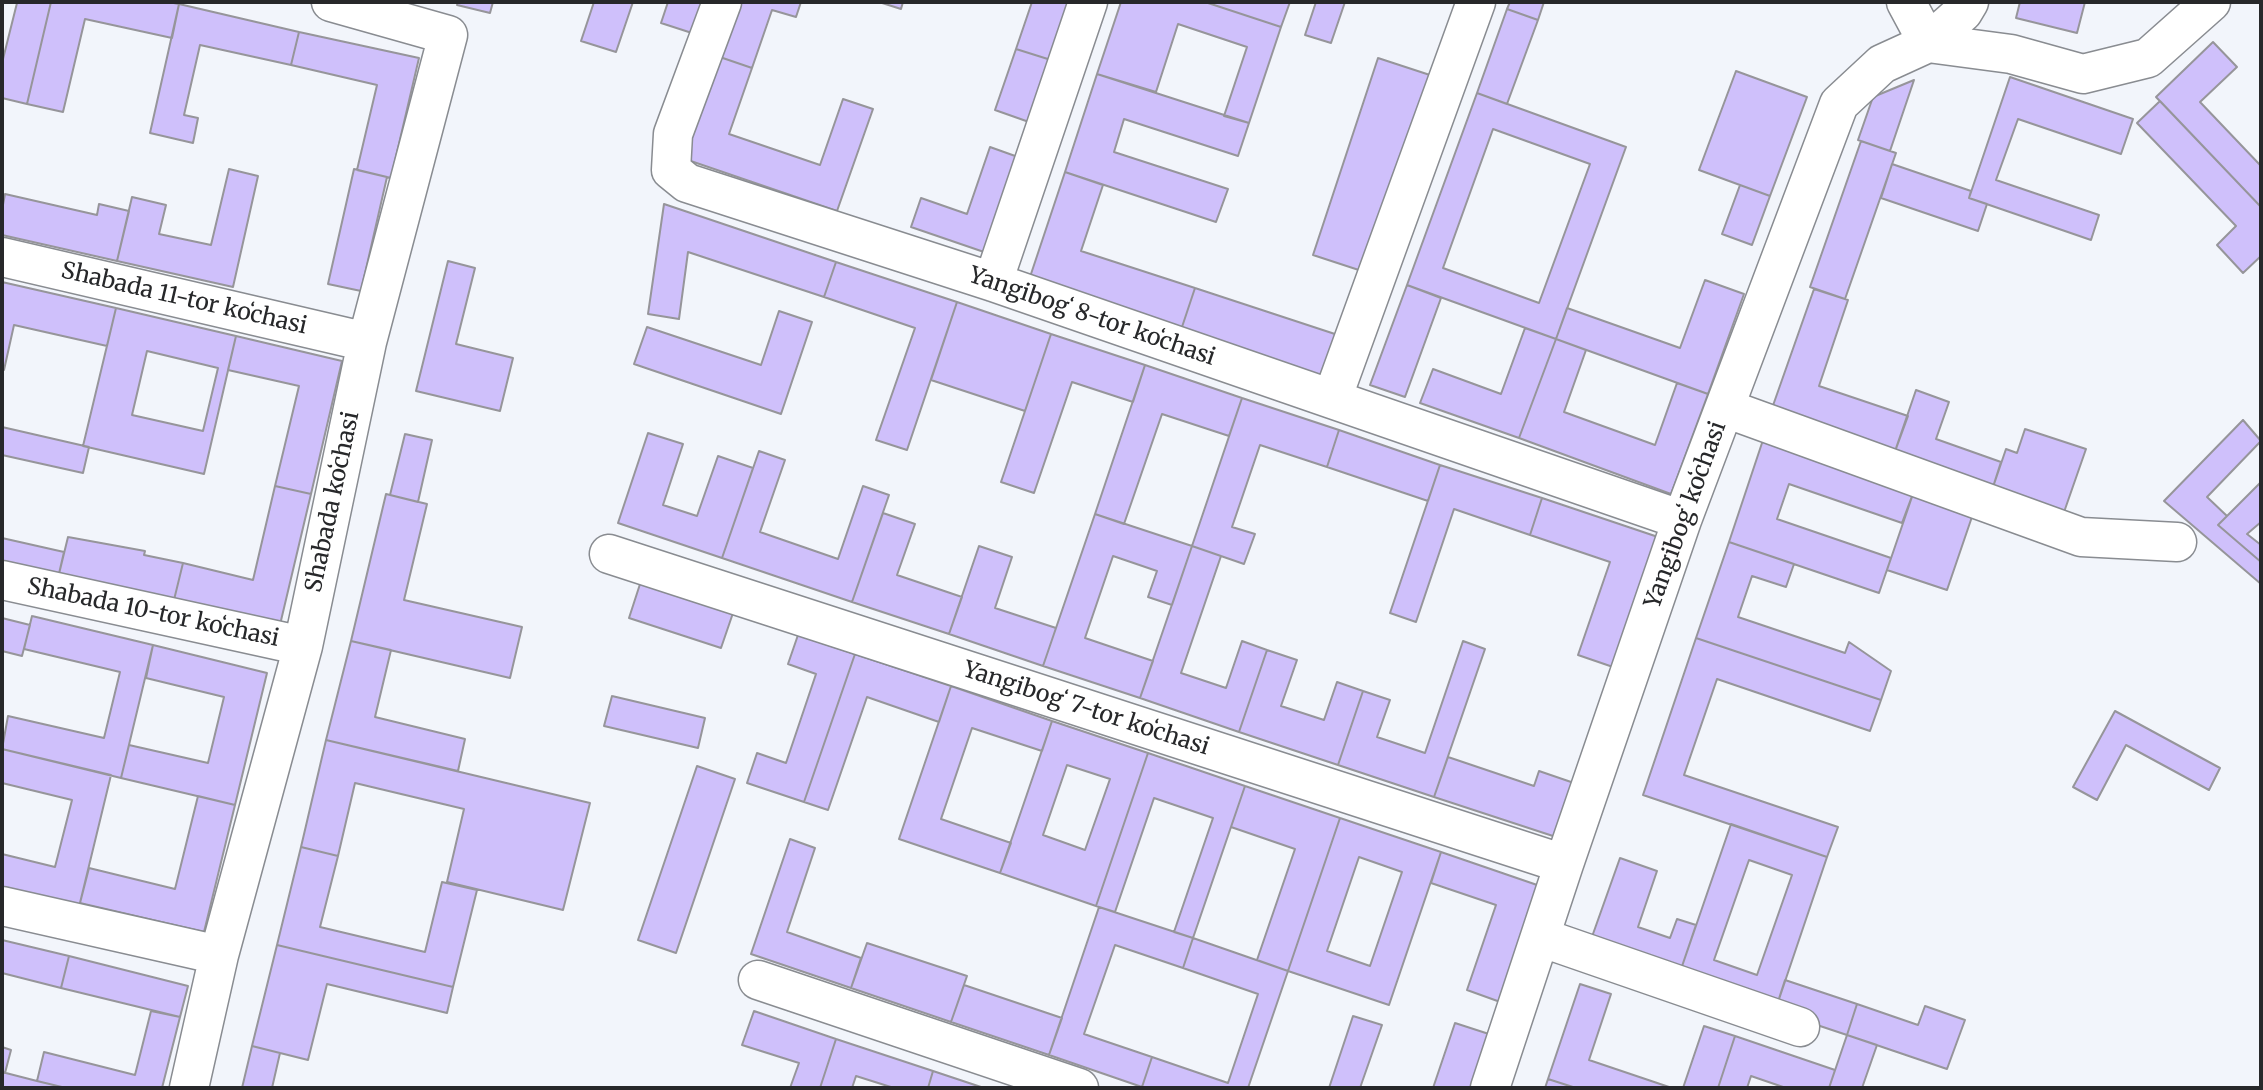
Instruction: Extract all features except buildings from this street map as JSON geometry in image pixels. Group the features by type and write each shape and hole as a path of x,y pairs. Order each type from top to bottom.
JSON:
{"street":[{"name":"Shabada koʻchasi","path":"189,1088 219,955 303,646 367,342 449,35 331,2"},
{"name":"Yangibogʻ 8-tor koʻchasi","path":"722,2 673,134 671,170 687,183 993,282 1682,520"},
{"path":"993,282 1088,2"},
{"path":"1332,400 1476,2"},
{"path":"1906,2 1928,43 2011,54 2083,74 2148,58 2211,2"},
{"name":"Yangibogʻ koʻchasi","path":"1490,1088 1682,520 1839,104 1882,64 1928,43 1964,12 1969,2"},
{"name":"Shabada 11-tor koʻchasi","path":"2,257 367,342"},
{"path":"1725,408 2081,537 2177,542"},
{"name":"Yangibogʻ 7-tor koʻchasi","path":"609,554 1564,864"},
{"name":"Shabada 10-tor koʻchasi","path":"2,580 303,646"},
{"path":"2,906 219,955"},
{"path":"1540,937 1800,1027"},
{"path":"758,981 1079,1088"}]}
